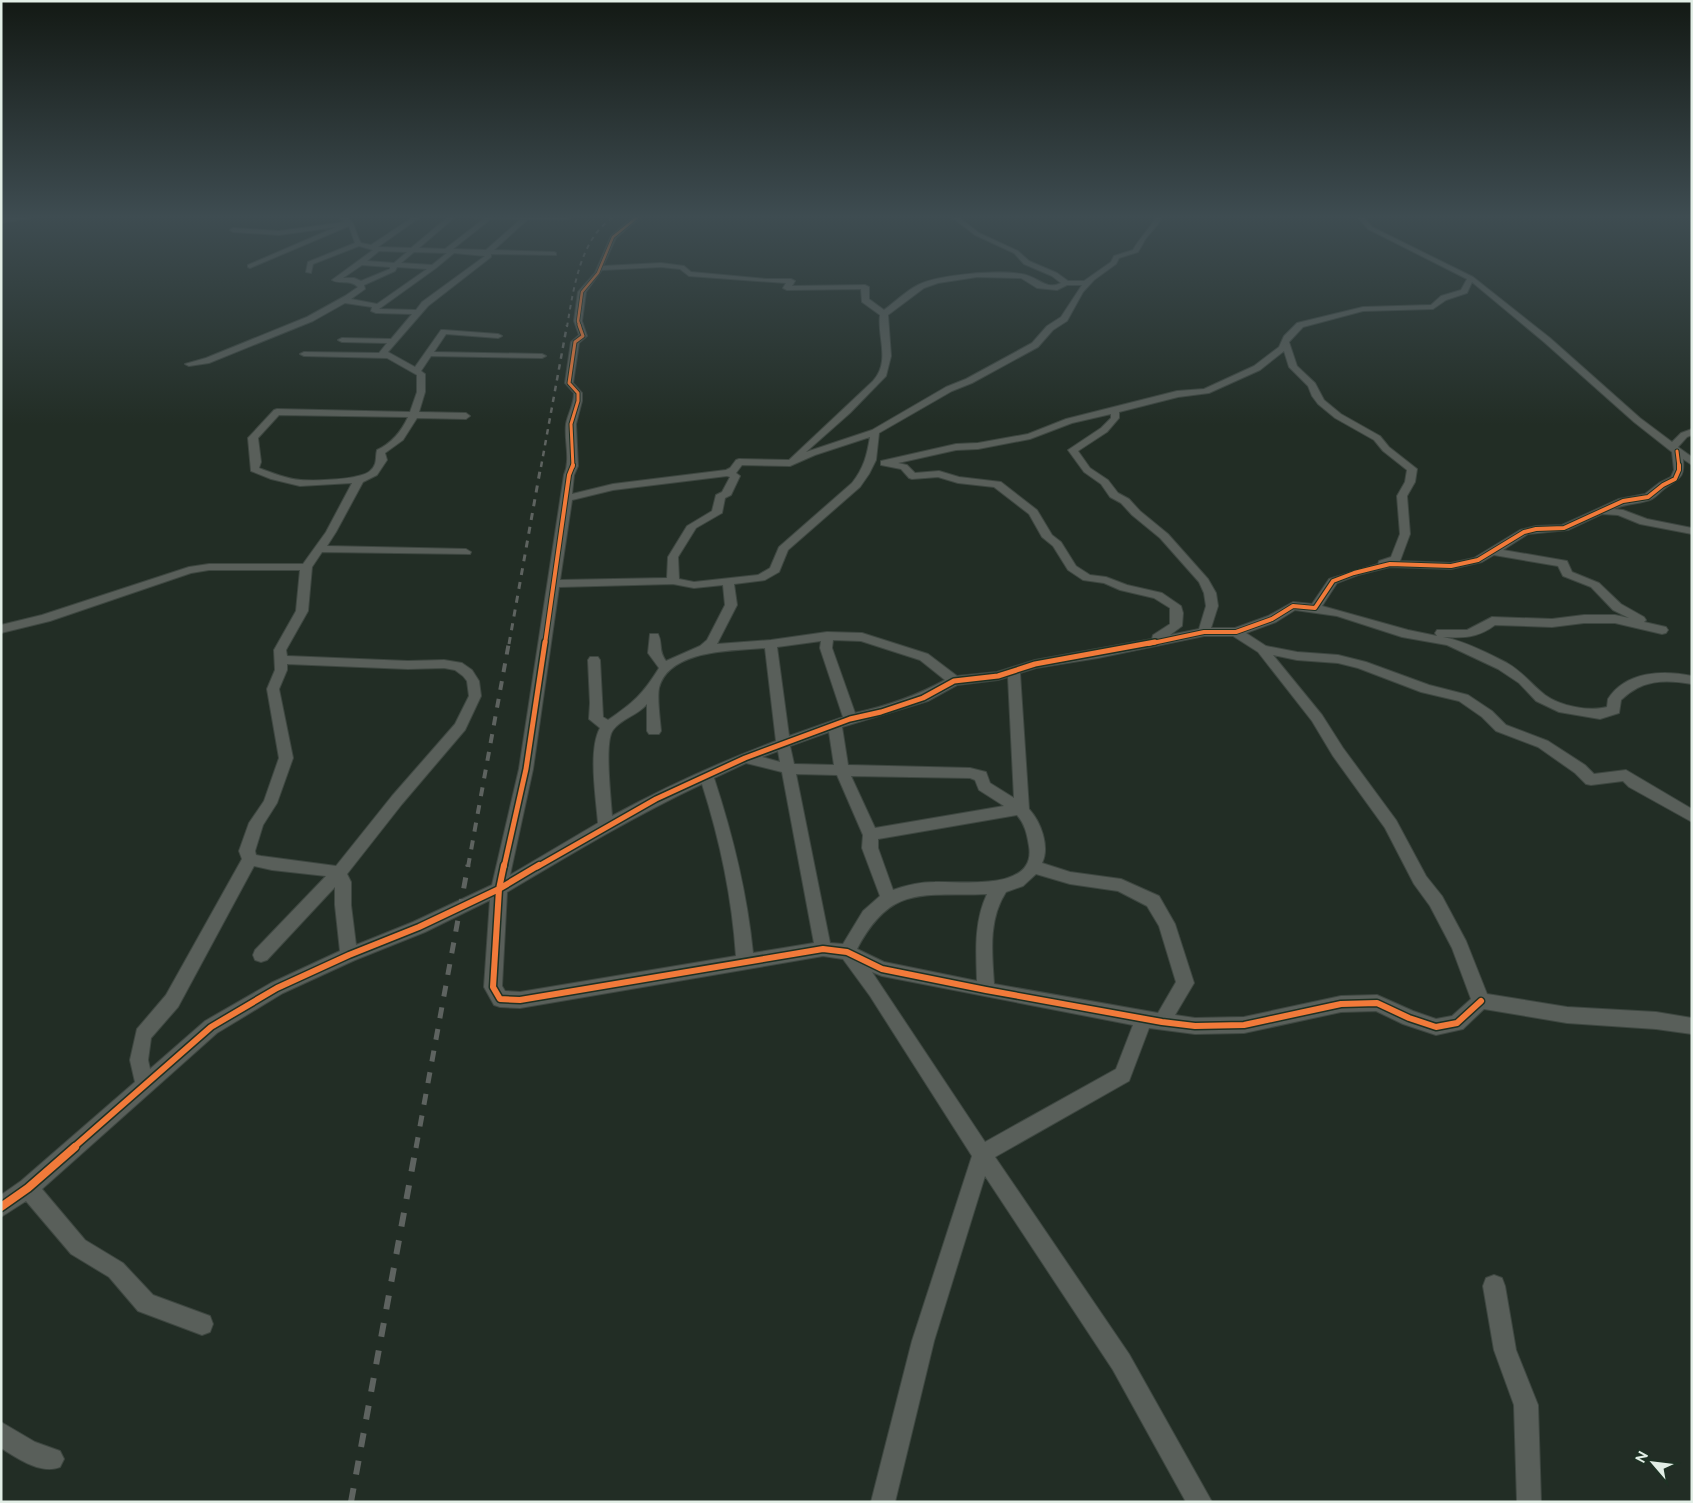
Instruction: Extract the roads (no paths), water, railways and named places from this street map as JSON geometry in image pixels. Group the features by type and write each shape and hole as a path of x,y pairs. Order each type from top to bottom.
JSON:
{"street":[{"path":"189,364 203,360 206,361 265,335 310,319 343,300 362,287 361,285"},
{"path":"408,285 374,310 417,312"},
{"path":"451,285 417,312 382,354 417,371 421,374 423,380 412,416 398,439 380,452 382,460 374,472 359,480 300,482 274,477 254,469 256,462 253,438 277,412 412,416 466,416"},
{"path":"588,285 582,292 578,321 583,336 575,342 570,369 569,383 578,393 578,402 571,424 573,466 569,475 526,770 499,889 493,987 500,999 520,1000 824,949 847,952 882,969 986,990 1195,1026 1244,1025 1341,1004 1377,1003 1409,1018 1436,1027 1458,1023 1481,1001"},
{"path":"789,285 787,288 865,287 865,300 884,314"},
{"path":"790,463 807,445 845,414 862,394 878,383 882,376 888,352 882,323 884,314 925,285"},
{"path":"1038,285 1056,288 1065,285"},
{"path":"1069,285 1071,290 1079,294"},
{"path":"567,498 613,487 728,473 734,470 739,462 790,463 812,453 875,432 949,389 969,381 1035,345 1050,328 1064,319 1079,294 1087,285"},
{"path":"884,463 956,447 978,446 1030,436 1048,431 1049,428 1060,423 1177,394 1211,390 1257,368 1283,348 1287,338 1300,325 1344,312 1384,307 1433,306 1444,298 1464,291 1467,285"},
{"path":"1480,285 1548,340 1637,420 1692,462"},
{"path":"343,300 378,306"},
{"path":"417,371 444,332 498,336"},
{"path":"342,340 393,341"},
{"path":"1286,343 1293,367 1312,385 1316,396 1321,402 1338,416 1378,438 1386,449 1412,470 1410,482 1402,496 1404,534 1396,559 1333,581 1315,608"},
{"path":"304,354 386,356"},
{"path":"428,354 542,356"},
{"path":"1115,410 1115,418 1104,430 1073,450 1087,470 1105,482 1114,495 1125,501 1136,513 1164,536 1204,581 1210,592 1212,606 1204,632"},
{"path":"554,584 673,581 694,585 761,578 775,570 784,549 856,485 866,472 871,460 875,432"},
{"path":"1354,573 1390,564 1451,566 1463,564 1478,560 1524,532 1536,529 1564,528 1623,501 1648,497 1662,485 1675,478 1679,470 1675,449 1684,435 1692,432"},
{"path":"871,460 904,467 912,476 939,474 958,480 997,484 1033,512 1042,525 1047,537 1057,544 1072,568 1087,578 1106,580 1124,588 1158,595 1175,606 1177,614 1176,626 1151,642"},
{"path":"673,581 673,557 692,526 717,513 721,495 726,495 735,476 728,473"},
{"path":"349,955 343,906 343,882 338,872 324,868 261,863 250,858 247,851 256,823 270,804 286,758 273,689 281,670 280,650 302,611 302,590 306,567 319,549 359,480"},
{"path":"1599,512 1619,512 1644,522 1692,532"},
{"path":"319,549 372,548 466,552"},
{"path":"1406,634 1419,629 1462,635 1483,628 1492,621 1552,623 1584,618 1615,619 1662,630 1640,621 1616,607 1596,585 1566,574 1563,563 1492,551"},
{"path":"1,629 46,618 189,570 306,567"},
{"path":"704,649 712,642 730,605 728,581"},
{"path":"1,1207 28,1188 212,1027 277,988 349,955 419,927 499,889 606,826 745,758 850,719 881,712 923,698 954,681 998,676 1035,664 1098,654 1204,632 1236,632 1272,619 1293,606 1339,613 1406,634 1450,642 1502,666 1523,680 1541,698 1564,709 1600,714 1614,710 1614,699 1621,692 1643,678 1664,675 1692,680"},
{"path":"1236,632 1262,649 1317,718 1338,752 1392,824 1420,880 1436,901 1460,946 1481,1001"},
{"path":"606,826 602,779 602,738 608,726 638,706 653,688 665,668 674,661 704,649 771,644 828,636 862,637 924,657 954,681"},
{"path":"828,636 826,648 850,719"},
{"path":"654,637 654,653 665,668"},
{"path":"771,644 783,743 824,949"},
{"path":"1262,649 1297,656 1338,659 1362,665 1426,689 1464,698 1487,714 1501,728 1543,744 1580,769 1591,780 1626,775 1634,783 1692,816"},
{"path":"261,955 338,872 460,727 472,707 475,696 473,681 468,673 458,666 444,664 408,665 281,660"},
{"path":"594,660 597,703 596,719 608,726"},
{"path":"1014,670 1022,808"},
{"path":"653,688 654,731"},
{"path":"835,725 842,770 870,835 870,848 889,900"},
{"path":"745,758 788,769 970,773 981,776 984,786 1022,808 1033,825 1038,855 1029,875 1020,881 1001,887 947,888 901,893 875,907 860,928 847,952"},
{"path":"706,776 724,831 741,914 745,962"},
{"path":"870,835 1022,808"},
{"path":"145,1086 139,1060 144,1035 172,1001 250,858"},
{"path":"882,1502 923,1342 982,1154 1123,1075 1153,1020 1185,983 1167,924 1153,901 1121,885 1070,878 1033,867"},
{"path":"986,990 984,924 992,898 1001,887"},
{"path":"847,952 876,991 1120,1362 1200,1502"},
{"path":"1481,1001 1537,1012 1669,1021 1692,1026"},
{"path":"28,1188 78,1247 116,1270 146,1303 202,1324"},
{"path":"1494,1286 1505,1350 1526,1405 1529,1502"},
{"path":"1,1434 29,1452 52,1459"}],"railway":[{"path":"567,327 575,285"},
{"path":"541,467 567,325"},
{"path":"509,644 541,465"},
{"path":"468,867 509,642"},
{"path":"416,1148 468,865"},
{"path":"351,1502 416,1147"}]}
